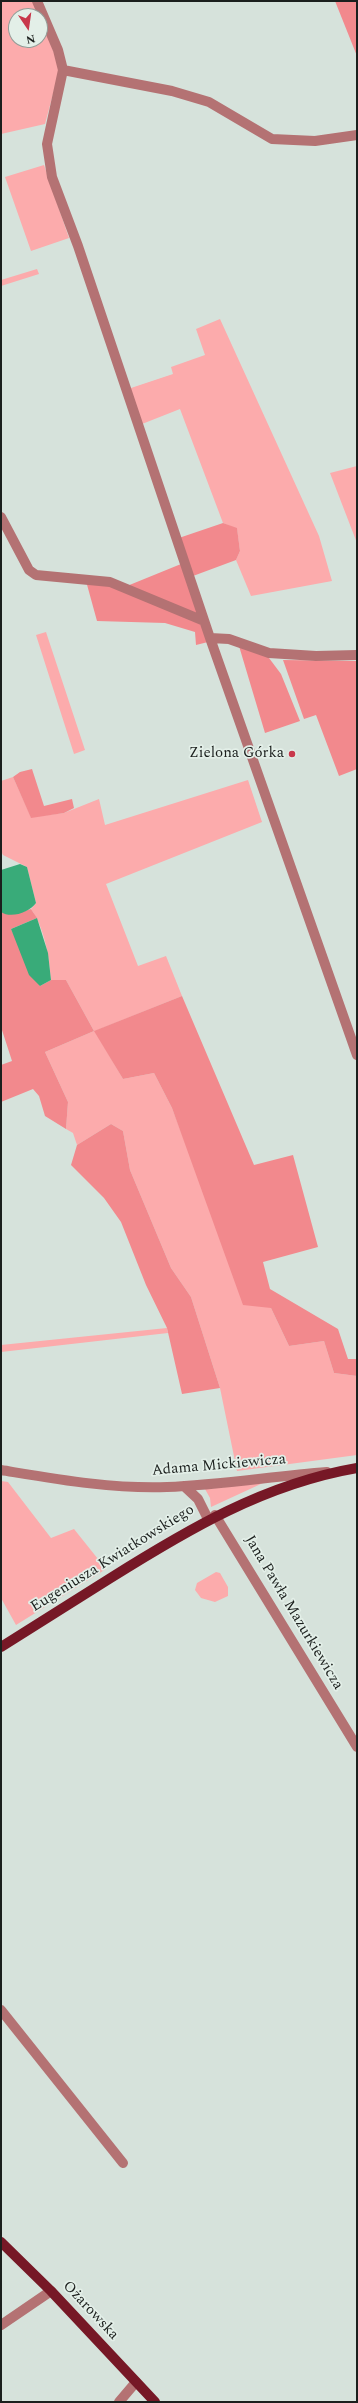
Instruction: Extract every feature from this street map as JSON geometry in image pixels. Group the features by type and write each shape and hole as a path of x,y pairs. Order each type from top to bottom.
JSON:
{"main road":[{"name":"Adama Mickiewicza","path":"212,1517 268,1492 357,1468"},
{"name":"Eugeniusza Kwiatkowskiego","path":"1,1647 141,1558 212,1517"},
{"name":"Ożarowska","path":"1,2242 51,2291 155,2402"}],"street":[{"path":"37,1 58,50 63,70 47,144 48,164 204,621 357,1055"},
{"path":"63,70 172,91 209,102 272,139 315,141 357,135"},
{"path":"1,517 29,570 36,575 110,582 204,621"},
{"path":"210,638 229,639 269,653 316,656 357,656"},
{"name":"Adama Mickiewicza","path":"1,1470 102,1484 151,1487 184,1486 345,1470"},
{"name":"Eugeniusza Kwiatkowskiego","path":"184,1486 198,1499 212,1517"},
{"name":"Jana Pawła Mazurkiewicza","path":"212,1517 357,1747"},
{"path":"1,2010 123,2163"},
{"path":"1,2325 51,2291"},
{"path":"119,2402 136,2382"}],"shaded area":[{"path":"1,1 33,1 36,8 8,8 8,48 48,48 48,37 60,68 45,124 1,134"},
{"path":"335,1 357,1 357,56"},
{"path":"44,165 69,238 31,251 5,177"},
{"path":"37,269 39,274 1,286 1,280"},
{"path":"220,319 319,536 332,581 251,596 236,560 240,551 237,529 223,523 180,409 142,424 128,389 173,374 171,367 205,355 196,329"},
{"path":"357,466 357,543 330,473"},
{"path":"223,523 237,528 240,551 236,560 193,576 198,615 127,586 181,564 173,540"},
{"path":"86,581 109,584 202,623 208,642 196,645 195,632 165,623 97,621"},
{"path":"46,632 85,750 74,754 36,635"},
{"path":"239,646 266,654 281,674 300,721 265,733"},
{"path":"283,660 356,661 357,769 339,776 316,715 304,719"},
{"path":"32,769 44,806 72,799 74,808 64,813 31,818 13,777 20,772"},
{"path":"13,777 31,817 64,813 99,799 105,825 248,780 262,822 106,884 138,966 166,956 182,996 95,1031 123,1079 154,1073 172,1108 199,1179 271,1308 289,1346 324,1341 334,1373 357,1376 357,1455 237,1471 220,1388 191,1297 171,1268 130,1170 123,1131 111,1124 77,1145 73,1133 66,1129 68,1102 45,1052 94,1031 66,980 51,980 43,934 31,909 36,903 27,867 3,855 1,851 1,781"},
{"path":"20,864 27,867 36,903 20,914 5,914 1,912 1,870"},
{"path":"31,909 37,918 11,929 40,986 51,980 66,980 94,1031 45,1052 68,1102 66,1129 45,1116 39,1096 33,1089 1,1102 1,1065 12,1061 1,1027 1,912 13,914"},
{"path":"37,918 48,953 51,980 40,986 29,975 11,929"},
{"path":"182,996 254,1165 293,1155 318,1247 263,1262 270,1289 338,1329 348,1359 357,1359 357,1376 334,1373 324,1341 289,1346 271,1308 243,1305 172,1108 154,1073 123,1079 94,1031"},
{"path":"111,1124 123,1131 130,1170 171,1268 191,1297 220,1388 182,1394 167,1328 146,1285 121,1222 104,1198 71,1165 77,1145"},
{"path":"167,1328 168,1333 1,1352 1,1345"},
{"path":"1,1481 8,1482 51,1538 74,1529 106,1569 16,1625 1,1598"},
{"path":"263,1483 211,1507 210,1498 205,1489"},
{"path":"216,1572 220,1573 228,1587 228,1596 215,1602 201,1598 195,1590 197,1583"}],"place":[{"name":"Zielona Górka","path":"292,754"}]}
